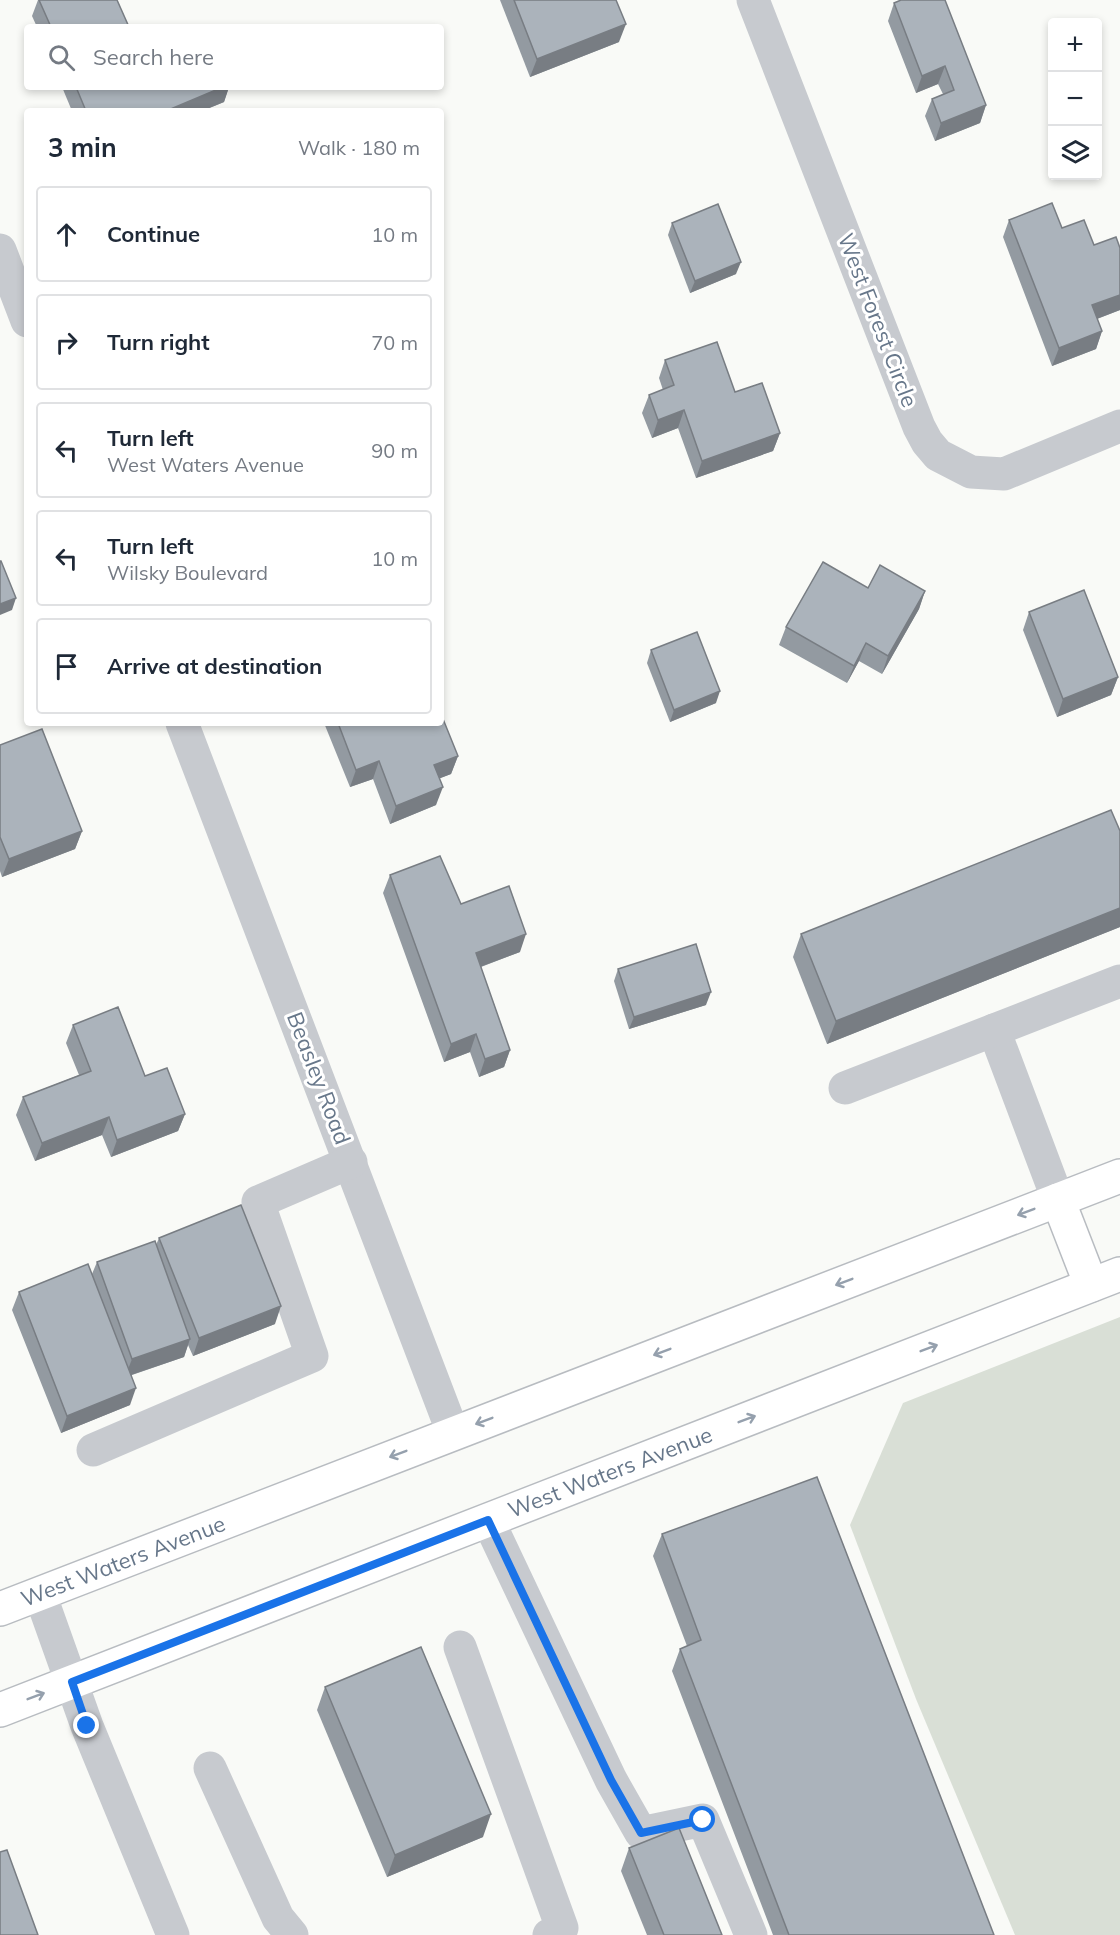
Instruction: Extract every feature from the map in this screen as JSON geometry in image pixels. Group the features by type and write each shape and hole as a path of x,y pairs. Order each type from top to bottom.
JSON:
{"main road":[{"name":"West Waters Avenue","path":"0,1609 1120,1176"},
{"path":"1058,1200 1105,1280"},
{"name":"West Waters Avenue","path":"0,1710 1105,1280"}],"street":[{"name":"West Forest Circle","path":"753,0 915,416 927,442 938,455 971,472 1004,474 1120,426"},
{"path":"0,250 24,313"},
{"name":"Beasley Road","path":"183,726 453,1433"},
{"path":"845,1088 1120,981"},
{"path":"994,1030 1058,1200"},
{"path":"93,1450 312,1356 258,1202 351,1162"},
{"path":"488,1520 611,1780 641,1833 703,1820 751,1935"},
{"path":"40,1594 87,1726 173,1935"},
{"path":"460,1647 561,1928 549,1935"},
{"path":"210,1768 278,1918 292,1935"}],"shaded area":[{"path":"1120,1317 1120,1935 1015,1935 916,1699 850,1525 903,1403"}],"building":[{"path":"39,0 117,0 128,24 50,24"},
{"path":"514,0 616,0 626,24 537,59"},
{"path":"901,0 945,0 986,105 941,123 932,99 954,90 945,66 922,76 894,3"},
{"path":"77,90 216,90 173,108 85,108"},
{"path":"1052,203 1062,228 1084,220 1094,245 1116,237 1120,248 1120,295 1092,305 1102,331 1059,348 1009,220"},
{"path":"718,204 741,262 695,281 672,223"},
{"path":"717,342 735,392 762,383 780,433 702,461 684,410 658,420 649,395 674,385 665,360"},
{"path":"0,561 16,598 0,604"},
{"path":"823,562 868,588 880,565 925,591 888,656 866,643 854,666 786,627"},
{"path":"1084,590 1118,677 1063,699 1029,612"},
{"path":"697,632 720,691 674,710 651,650"},
{"path":"444,721 458,756 434,765 443,787 396,806 379,761 356,770 339,726 444,726"},
{"path":"42,729 82,831 9,859 0,837 0,745"},
{"path":"1111,810 1120,831 1120,908 836,1021 801,934"},
{"path":"440,856 461,904 509,886 526,934 476,953 510,1050 485,1059 476,1034 451,1044 390,875"},
{"path":"696,944 711,992 634,1017 618,969"},
{"path":"118,1007 145,1076 167,1068 185,1114 117,1140 109,1117 42,1143 23,1097 91,1071 73,1025"},
{"path":"241,1205 281,1306 199,1338 159,1238"},
{"path":"155,1241 190,1339 132,1359 97,1262"},
{"path":"88,1264 136,1388 67,1416 19,1292"},
{"path":"817,1477 994,1935 789,1935 680,1649 701,1640 662,1534"},
{"path":"421,1647 491,1814 395,1855 325,1687"},
{"path":"679,1828 722,1935 664,1935 629,1848"},
{"path":"7,1850 38,1935 0,1935 0,1852"}],"route":[{"path":"87,1726 72,1682 488,1520 611,1780 641,1833 703,1820"}]}
